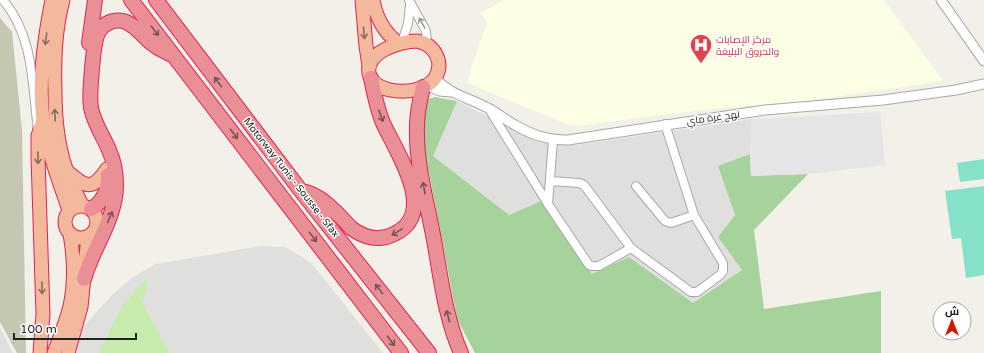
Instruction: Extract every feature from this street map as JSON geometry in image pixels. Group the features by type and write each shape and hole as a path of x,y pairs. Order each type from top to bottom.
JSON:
{"highway":[{"path":"52,0 44,48 42,85 43,120 52,158 69,210"},
{"path":"63,0 56,36 54,66 56,124 60,150 66,170 86,207 96,216 97,226 92,234 88,236 79,238 70,234"},
{"path":"54,353 67,316 71,297 73,257 70,234 65,225 66,215 69,210 77,206 86,207 100,202 106,192 108,182 107,169 103,156 88,123 83,101 83,86 95,0"},
{"name":"Motorway Tunis - Sousse - Sfax","path":"131,0 401,353"},
{"name":"Motorway Tunis - Sousse - Sfax","path":"156,0 301,191 430,353"},
{"path":"301,191 318,197 356,232 369,237 376,238 389,236 402,230 410,219 414,205 413,192 400,156 380,114 370,72 362,0"},
{"path":"372,0 376,14 383,28 400,43"},
{"path":"84,279 116,199 114,165 109,149 95,122 91,107 90,89 96,36 106,23 117,20 122,21 132,26 158,48 174,56"},
{"path":"428,83 407,91 393,91 377,85 370,72 373,58 387,48 400,43 417,41 427,44 435,52 439,62 439,67 428,83 417,124 418,154 444,297 451,327 461,353"},
{"path":"40,353 43,314 38,136 43,120"},
{"path":"66,170 81,183 90,185 97,182 107,169"},
{"path":"68,353 78,318 84,279 88,236"}],"street":[{"path":"2,0 16,19 25,39 30,66 38,136"},
{"path":"941,0 984,61"},
{"path":"400,43 408,24 410,2"},
{"path":"410,2 426,31 427,44"},
{"name":"نهج غرة ماي","path":"428,83 440,91 452,92 488,108 514,125 541,137 553,140 568,140 665,124 765,110 883,100 956,90 984,84"},
{"path":"488,108 548,204 589,265 596,267 599,266 631,248"},
{"path":"550,181 579,183 584,185 631,248 691,292 697,292 720,275 724,267 721,259 694,215 665,124"},
{"path":"548,204 553,140"},
{"path":"636,186 665,221 671,223 694,215"}],"shaded area":[{"name":"مركز الإصابات والحروق البليغة","path":"503,0 884,0 943,81 807,101 702,110 576,126 569,125 467,83 487,22 481,13"},
{"path":"0,18 12,32 22,130 26,353 17,353 0,322"},
{"path":"457,101 540,143 576,145 752,119 750,154 718,166 735,215 718,237 742,270 693,303 629,257 592,274 541,201 509,215 433,156"},
{"path":"880,112 885,165 808,174 751,176 750,154 752,119"},
{"path":"261,246 285,247 313,265 383,353 62,353 64,348 112,295 133,277 156,264"},
{"path":"0,327 13,353 0,353"}],"green space":[{"path":"435,97 457,101 433,156 509,215 541,201 592,274 629,257 693,303 742,270 718,237 735,215 718,166 750,154 751,176 808,174 754,230 764,309 881,291 881,353 475,353 457,319 426,158 421,114 427,99"},
{"path":"984,159 984,179 960,182 957,163"},
{"path":"984,186 984,275 966,278 961,238 952,239 945,191"},
{"path":"145,280 148,283 142,303 169,353 99,353 122,306"}],"place":[{"name":"مركز الإصابات والحروق البليغة","path":"701,64"}]}
